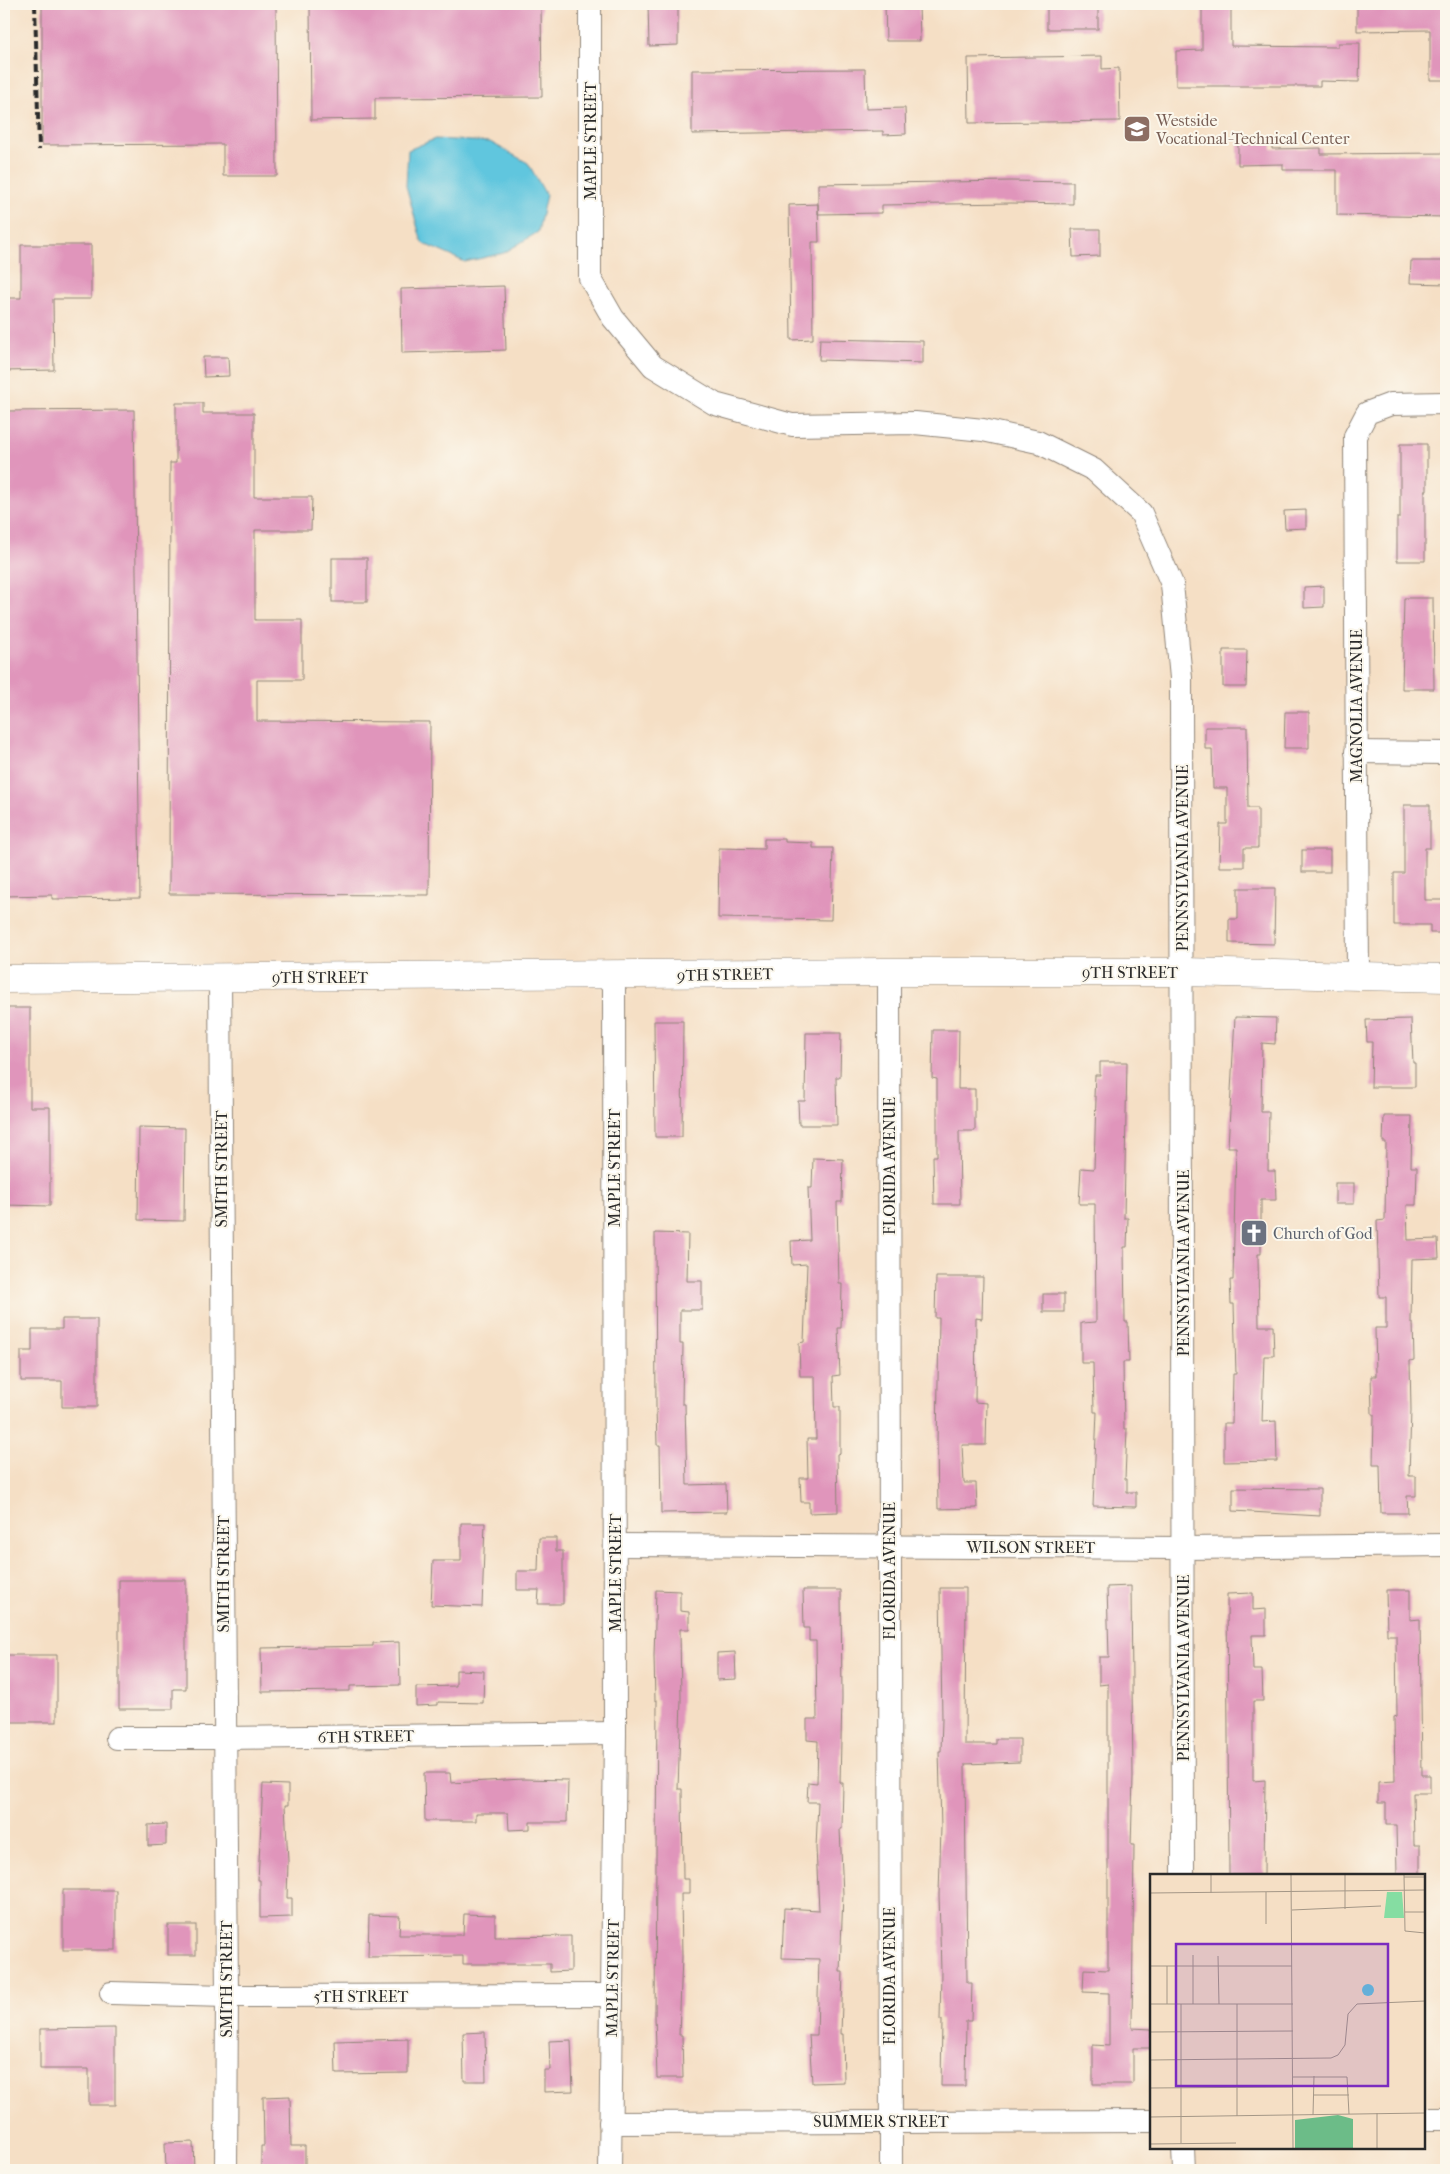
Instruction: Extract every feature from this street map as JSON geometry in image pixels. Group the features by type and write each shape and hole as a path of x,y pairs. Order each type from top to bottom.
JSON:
{"street":[{"name":"MAPLE STREET","path":"590,4 590,278"},
{"name":"PENNSYLVANIA AVENUE","path":"590,278 613,318 653,366 714,404 792,425 915,422 983,430 1038,442 1094,470 1141,512 1172,584 1181,678 1184,1548 1183,1874"},
{"name":"MAGNOLIA AVENUE","path":"1358,976 1355,436 1367,413 1391,404 1446,403"},
{"path":"1356,752 1446,753"},
{"name":"9TH STREET","path":"4,979 889,972 1183,972 1446,978"},
{"name":"FLORIDA AVENUE","path":"889,972 891,2170"},
{"name":"MAPLE STREET","path":"610,2170 615,1733 614,975"},
{"name":"SMITH STREET","path":"220,978 227,1996 226,2170"},
{"name":"WILSON STREET","path":"615,1545 1184,1548 1446,1545"},
{"name":"6TH STREET","path":"117,1738 615,1733"},
{"name":"5TH STREET","path":"111,1993 227,1996 612,1995"},
{"path":"1425,2119 1446,2119"},
{"name":"SUMMER STREET","path":"610,2123 1150,2121"},
{"path":"1183,2149 1184,2170"}],"water":[{"path":"435,139 490,142 528,163 546,195 538,232 504,253 465,262 422,243 406,186 408,150"}],"building":[{"path":"42,4 276,4 277,176 223,176 223,144 42,145"},
{"path":"310,4 541,4 542,97 375,98 375,119 311,120"},
{"path":"648,4 678,4 678,45 649,46"},
{"path":"885,4 919,4 920,41 886,41"},
{"path":"1047,4 1098,4 1098,29 1047,29"},
{"path":"1202,4 1231,4 1231,46 1338,47 1338,43 1360,43 1359,82 1320,81 1320,86 1176,86 1176,51 1202,50"},
{"path":"1357,4 1446,4 1446,80 1430,80 1430,30 1357,31"},
{"path":"1102,56 1102,69 1119,68 1120,121 969,123 968,58"},
{"path":"865,69 866,109 905,108 906,134 883,135 883,131 692,134 692,70"},
{"path":"1272,142 1272,149 1321,148 1321,154 1446,153 1446,217 1337,215 1337,170 1283,170 1283,164 1238,165 1238,143"},
{"path":"1073,182 1073,204 882,205 882,213 818,214 818,184"},
{"path":"818,204 819,242 812,242 813,339 791,340 789,205"},
{"path":"1072,229 1100,229 1100,256 1073,257"},
{"path":"21,245 91,245 91,299 53,299 54,370 4,371 4,298 21,298"},
{"path":"1411,261 1446,261 1446,284 1410,283"},
{"path":"504,286 506,350 402,353 401,289"},
{"path":"820,339 923,341 923,363 819,360"},
{"path":"203,357 228,357 229,376 204,377"},
{"path":"176,403 203,403 203,413 254,413 254,497 312,497 311,530 255,530 255,620 302,620 302,680 257,680 257,721 430,722 429,895 169,894 170,463 176,463"},
{"path":"134,410 140,898 52,899 52,895 4,896 4,411"},
{"path":"1400,444 1427,444 1425,561 1397,561 1397,518 1400,518"},
{"path":"1306,510 1306,528 1285,529 1284,511"},
{"path":"332,558 367,558 367,602 332,602"},
{"path":"1324,586 1324,607 1304,608 1304,587"},
{"path":"1404,598 1433,598 1434,689 1402,689"},
{"path":"1223,650 1247,650 1246,687 1223,687"},
{"path":"1285,712 1309,712 1309,748 1284,748"},
{"path":"1205,727 1247,727 1248,808 1258,808 1258,848 1244,848 1244,867 1219,867 1220,824 1227,824 1227,788 1213,788 1212,749 1205,749"},
{"path":"1404,805 1430,805 1430,848 1425,848 1425,900 1446,900 1446,933 1430,933 1430,925 1394,925 1394,873 1404,873"},
{"path":"764,839 785,839 785,842 813,843 813,848 833,848 831,920 718,918 719,848 764,849"},
{"path":"1302,850 1330,850 1330,872 1302,872"},
{"path":"1238,888 1275,888 1274,944 1229,943 1229,919 1238,919"},
{"path":"4,1008 30,1008 30,1107 50,1107 50,1206 4,1205"},
{"path":"1235,1017 1276,1018 1275,1044 1262,1043 1261,1112 1269,1112 1268,1171 1275,1171 1276,1200 1261,1200 1261,1254 1258,1254 1259,1326 1273,1326 1274,1356 1264,1356 1262,1422 1276,1421 1277,1461 1224,1462 1224,1423 1232,1423 1233,1374 1236,1374 1234,1304 1231,1304 1230,1280 1233,1280 1236,1147 1228,1147"},
{"path":"1411,1019 1415,1087 1371,1087 1372,1042 1367,1042 1366,1020"},
{"path":"654,1021 683,1021 682,1137 655,1137"},
{"path":"933,1030 959,1030 958,1089 975,1089 975,1131 959,1131 960,1204 934,1204 933,1156 937,1156 937,1079 932,1078"},
{"path":"806,1033 841,1033 840,1077 836,1077 837,1125 799,1125 798,1101 805,1101"},
{"path":"1100,1062 1127,1062 1124,1218 1128,1218 1127,1247 1124,1247 1125,1322 1128,1322 1129,1362 1123,1362 1124,1429 1127,1429 1125,1479 1127,1479 1127,1492 1136,1492 1136,1507 1093,1506 1097,1412 1094,1412 1093,1363 1081,1363 1081,1323 1096,1322 1095,1204 1079,1204 1081,1168 1094,1169 1095,1075 1100,1075"},
{"path":"1384,1116 1412,1116 1411,1167 1417,1167 1416,1205 1407,1205 1408,1240 1438,1239 1439,1258 1412,1259 1411,1322 1413,1322 1414,1360 1410,1361 1409,1476 1416,1476 1416,1496 1407,1496 1408,1513 1381,1513 1380,1465 1373,1465 1374,1414 1372,1414 1371,1376 1376,1376 1375,1328 1386,1328 1386,1297 1379,1297 1377,1221 1385,1220 1386,1142 1383,1142"},
{"path":"139,1127 185,1128 184,1221 138,1220"},
{"path":"813,1158 843,1159 842,1202 837,1202 839,1284 842,1284 841,1328 838,1328 840,1375 833,1376 834,1407 840,1407 840,1453 837,1454 838,1512 809,1513 809,1502 801,1502 800,1478 808,1478 807,1439 816,1439 815,1376 800,1376 799,1343 804,1342 807,1264 792,1265 791,1241 810,1240 808,1188 812,1188"},
{"path":"1335,1183 1354,1183 1354,1204 1335,1204"},
{"path":"655,1233 688,1234 687,1281 702,1281 702,1310 680,1310 680,1344 683,1344 682,1404 685,1404 687,1485 726,1484 727,1512 661,1513 660,1445 657,1445 656,1409"},
{"path":"936,1277 983,1277 982,1319 976,1318 975,1402 987,1403 986,1445 962,1445 964,1483 976,1483 977,1508 938,1509 939,1318 935,1318"},
{"path":"1043,1294 1064,1294 1064,1312 1043,1312"},
{"path":"62,1319 97,1319 97,1407 62,1407 62,1381 21,1381 21,1351 32,1351 32,1329 62,1329"},
{"path":"1233,1488 1320,1489 1320,1516 1233,1511"},
{"path":"461,1523 485,1523 482,1607 431,1605 433,1561 461,1561"},
{"path":"539,1538 556,1538 556,1551 563,1551 563,1604 538,1604 539,1590 517,1590 517,1571 538,1571"},
{"path":"119,1580 186,1580 186,1689 173,1689 173,1709 119,1709"},
{"path":"1131,1586 1133,1778 1131,1845 1134,1845 1132,2028 1150,2029 1150,2048 1133,2048 1133,2084 1093,2084 1093,2045 1109,2046 1109,1993 1083,1992 1084,1969 1108,1970 1108,1684 1099,1685 1099,1657 1109,1657 1107,1587"},
{"path":"940,1588 966,1588 965,1744 996,1744 996,1739 1020,1739 1020,1762 965,1764 967,1983 972,1983 971,2021 966,2021 965,2086 941,2086 942,2020 940,2020 939,1894 941,1827 939,1751 941,1751 942,1719"},
{"path":"656,1590 680,1591 680,1611 689,1612 689,1629 680,1629 681,1700 678,1789 682,1789 683,1879 689,1879 689,1894 681,1894 682,1957 679,2035 682,2035 683,2078 657,2078 655,2016 657,1700 655,1701 654,1656"},
{"path":"803,1590 841,1590 842,1698 840,1783 843,1783 842,1829 840,1829 843,1894 840,1972 843,1972 841,2034 843,2034 844,2082 812,2083 809,2035 817,2035 819,1959 782,1958 784,1908 819,1910 816,1848 818,1802 807,1802 808,1782 817,1783 818,1741 807,1740 807,1719 817,1719 816,1641 809,1641 809,1628 804,1628"},
{"path":"1386,1590 1410,1590 1410,1620 1420,1619 1422,1775 1430,1775 1430,1793 1413,1793 1414,1845 1420,1845 1420,1874 1397,1874 1396,1825 1386,1825 1386,1803 1378,1803 1378,1782 1395,1781 1394,1717 1397,1716 1396,1635 1387,1635"},
{"path":"1253,1593 1253,1610 1266,1609 1266,1635 1252,1635 1253,1670 1262,1670 1263,1701 1253,1701 1253,1781 1265,1780 1264,1874 1229,1874 1227,1594"},
{"path":"399,1642 400,1685 350,1686 350,1691 262,1692 261,1648 373,1646 373,1643"},
{"path":"735,1652 736,1679 717,1680 717,1653"},
{"path":"7,1655 57,1655 57,1722 7,1722"},
{"path":"456,1670 484,1671 483,1703 438,1702 438,1705 416,1706 416,1687 456,1686"},
{"path":"424,1773 450,1773 451,1783 523,1779 568,1780 567,1822 530,1822 530,1829 509,1830 508,1813 476,1813 476,1821 425,1821"},
{"path":"263,1784 288,1785 288,1805 285,1805 288,1861 287,1898 292,1898 292,1917 260,1918 260,1880 258,1880"},
{"path":"166,1824 166,1845 148,1846 148,1825"},
{"path":"63,1890 116,1890 116,1950 63,1950"},
{"path":"464,1914 495,1915 495,1937 571,1936 571,1971 550,1972 550,1964 463,1964 463,1956 368,1957 369,1915 400,1916 399,1935 463,1935"},
{"path":"168,1925 196,1925 196,1955 168,1955"},
{"path":"115,2028 115,2105 89,2105 89,2069 40,2069 40,2029"},
{"path":"485,2032 486,2081 464,2081 463,2033"},
{"path":"408,2039 408,2073 336,2074 335,2041"},
{"path":"571,2040 573,2091 544,2092 544,2070 550,2070 549,2041"},
{"path":"290,2096 291,2146 305,2146 305,2170 261,2170 261,2146 264,2146 263,2097"},
{"path":"193,2142 194,2170 166,2170 165,2143"}],"railway":[{"path":"35,4 39,150"}],"place":[{"name":"Westside Vocational-Technical Center","path":"1137,129"},
{"name":"Church of God","path":"1254,1233"}]}
